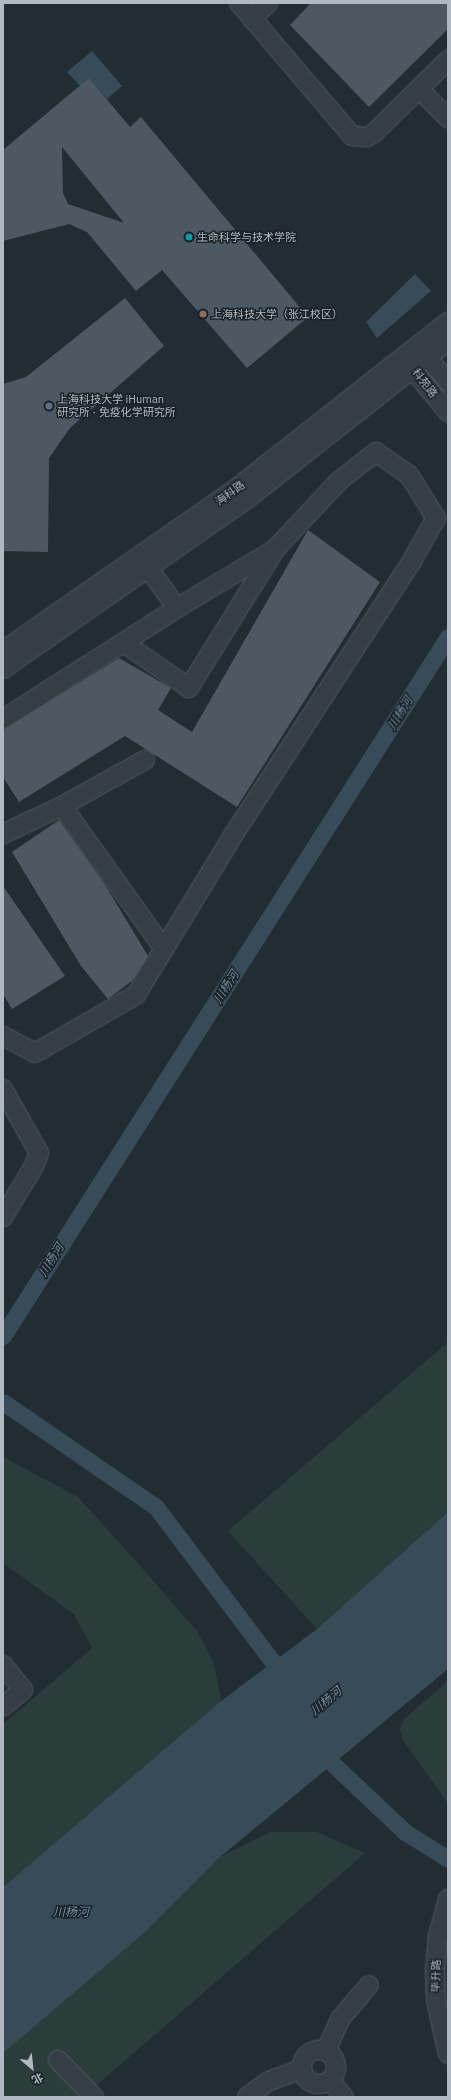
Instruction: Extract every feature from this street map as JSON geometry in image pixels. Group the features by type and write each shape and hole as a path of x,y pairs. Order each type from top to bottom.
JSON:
{"street":[{"path":"239,3 352,136 366,137 374,133 420,90 448,60"},
{"path":"252,19 268,3"},
{"path":"420,90 448,118"},
{"name":"海科路","path":"3,669 247,499 412,361 448,322"},
{"path":"428,358 448,341"},
{"name":"科苑路","path":"448,382 428,358 412,361 448,412"},
{"name":"海科路","path":"3,651 238,487 412,361"},
{"path":"3,1036 35,1053 136,995 436,518 409,475 376,452 339,481 276,548 189,688 124,643"},
{"path":"3,719 177,608 276,548"},
{"path":"148,568 177,608"},
{"path":"3,834 62,806 145,760"},
{"path":"62,806 164,949"},
{"path":"3,1089 39,1153 34,1166 3,1217"},
{"path":"3,1665 23,1690 3,1708"},
{"name":"毕升路","path":"446,1903 435,1968 436,2000 448,2054"},
{"path":"326,2051 341,2018 369,1985"},
{"path":"326,2051 336,2064 336,2070 330,2080 315,2083 305,2076 302,2070 305,2057 310,2052 326,2051"},
{"path":"58,2060 94,2097"},
{"path":"247,2097 269,2081 302,2070"},
{"path":"330,2080 344,2097"}],"green space":[{"path":"448,1342 448,1512 317,1629 228,1531"},
{"path":"3,1457 78,1497 136,1561 197,1631 214,1663 221,1701 3,1887 3,1724 92,1648 74,1614 3,1563"},
{"path":"448,1681 448,1804 402,1739 400,1729 404,1719"},
{"path":"271,1832 317,1832 365,1853 83,2097 3,2097 3,2052 143,1934 220,1857"}],"water":[{"path":"92,51 122,86 107,99 89,78 80,86 67,72"},
{"path":"415,274 431,291 377,338 366,322"},
{"name":"川杨河","path":"448,1512 448,1669 220,1857 143,1934 3,2053 3,1887 221,1701 317,1629"}],"building":[{"path":"311,3 448,3 448,29 369,107 290,25"},
{"name":"生命科学与技术学院","path":"89,78 130,127 141,117 308,317 247,368 162,270 136,291 87,232 69,224 3,241 3,150","holes":["62,147 124,223 68,204 63,193"]},
{"name":"上海科技大学 iHuman 研究所 · 免疫化学研究所","path":"125,298 164,346 70,428 49,458 48,552 3,551 3,384 26,377"},
{"path":"308,530 380,582 237,807 125,736 19,802 3,777 3,730 119,658 171,688 158,710 192,732"},
{"path":"59,820 104,883 148,956 133,980 108,999 81,966 12,852"},
{"path":"3,886 65,976 12,1009 3,994"}],"waterway":[{"name":"川杨河","path":"3,1336 448,637"},
{"path":"3,1402 156,1507 287,1681"},
{"path":"317,1749 405,1832 448,1859"}],"place":[{"name":"生命科学与技术学院","path":"189,237"},
{"name":"上海科技大学（张江校区）","path":"203,314"},
{"name":"上海科技大学 iHuman 研究所 · 免疫化学研究所","path":"49,406"}]}
